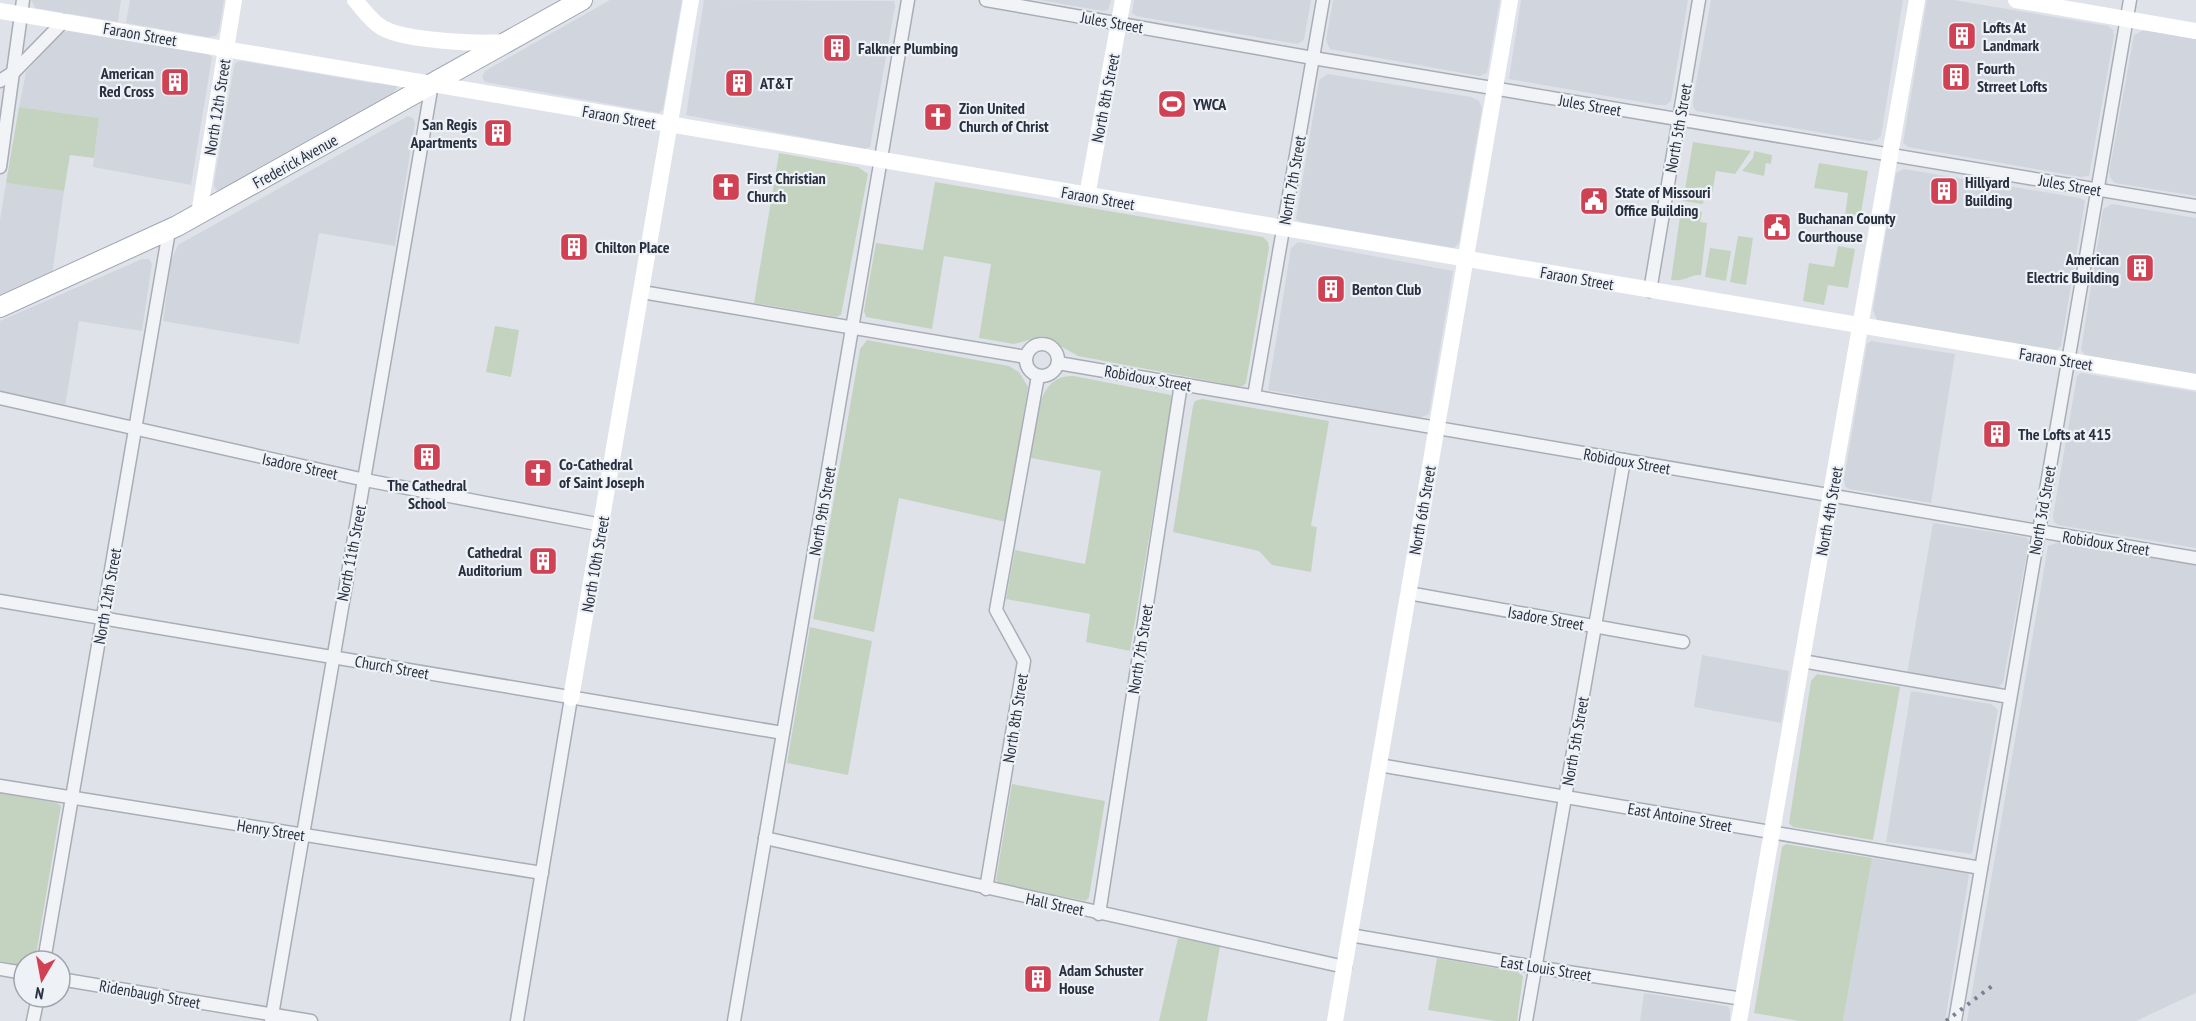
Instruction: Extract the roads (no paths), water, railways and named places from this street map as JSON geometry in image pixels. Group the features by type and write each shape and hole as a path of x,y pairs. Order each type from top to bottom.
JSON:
{"main road":[{"name":"Frederick Avenue","path":"0,307 169,231 582,0"}],"street":[{"name":"North 12th Street","path":"199,214 234,0"},
{"path":"355,0 371,19 388,31 458,43 509,42"},
{"name":"North 10th Street","path":"517,1021 691,0"},
{"name":"North 9th Street","path":"734,1021 908,0"},
{"name":"Jules Street","path":"986,0 1495,89 2196,206"},
{"name":"North 8th Street","path":"1087,196 1123,0"},
{"name":"North 7th Street","path":"1254,396 1323,0"},
{"name":"North 6th Street","path":"1335,1021 1510,0"},
{"name":"North 5th Street","path":"1650,291 1699,0"},
{"name":"North 4th Street","path":"1739,1021 1917,0"},
{"path":"2016,0 2196,31"},
{"name":"North 3rd Street","path":"1955,1021 2130,0"},
{"name":"Faraon Street","path":"0,11 22,7 64,21 226,49 2196,382"},
{"path":"0,167 22,7"},
{"path":"0,81 15,71 64,21"},
{"name":"North 11th Street","path":"272,1018 332,657 365,480 432,84"},
{"name":"North 12th Street","path":"46,949 169,231"},
{"path":"642,292 1026,357"},
{"path":"1042,344 1055,350 1058,363 1051,374 1038,376 1029,371 1026,357 1030,347 1042,344"},
{"name":"Robidoux Street","path":"1058,363 2196,558"},
{"name":"North 8th Street","path":"986,889 1024,661 996,610 1038,376"},
{"name":"North 7th Street","path":"1099,914 1181,384"},
{"name":"Isadore Street","path":"0,398 365,480 602,525"},
{"name":"North 5th Street","path":"1526,1021 1623,460"},
{"name":"Isadore Street","path":"1408,593 1683,642"},
{"name":"Church Street","path":"0,601 783,733"},
{"path":"1802,661 2010,697"},
{"name":"East Antoine Street","path":"1378,765 1981,868"},
{"name":"Henry Street","path":"0,786 542,873"},
{"name":"Hall Street","path":"765,838 986,889 1345,967"},
{"name":"East Louis Street","path":"1350,935 1535,967 1743,999"},
{"name":"Ridenbaugh Street","path":"72,981 272,1018 311,1021"}],"railway":[{"path":"1946,1021 1992,986"}],"place":[{"name":"Lofts At Landmark","path":"1962,36"},
{"name":"Falkner Plumbing","path":"837,48"},
{"name":"Fourth Strreet Lofts","path":"1956,77"},
{"name":"American Red Cross","path":"175,82"},
{"name":"AT&T","path":"739,83"},
{"name":"YWCA","path":"1172,104"},
{"name":"Zion United Church of Christ","path":"938,117"},
{"name":"San Regis Apartments","path":"498,133"},
{"name":"First Christian Church","path":"726,187"},
{"name":"Hillyard Building","path":"1944,191"},
{"name":"State of Missouri Office Building","path":"1594,201"},
{"name":"Buchanan County Courthouse","path":"1777,227"},
{"name":"Chilton Place","path":"574,247"},
{"name":"American Electric Building","path":"2140,268"},
{"name":"Benton Club","path":"1331,289"},
{"name":"The Lofts at 415","path":"1997,434"},
{"name":"The Cathedral School","path":"427,457"},
{"name":"Co-Cathedral of Saint Joseph","path":"538,473"},
{"name":"Cathedral Auditorium","path":"543,561"},
{"name":"Adam Schuster House","path":"1038,979"}]}
